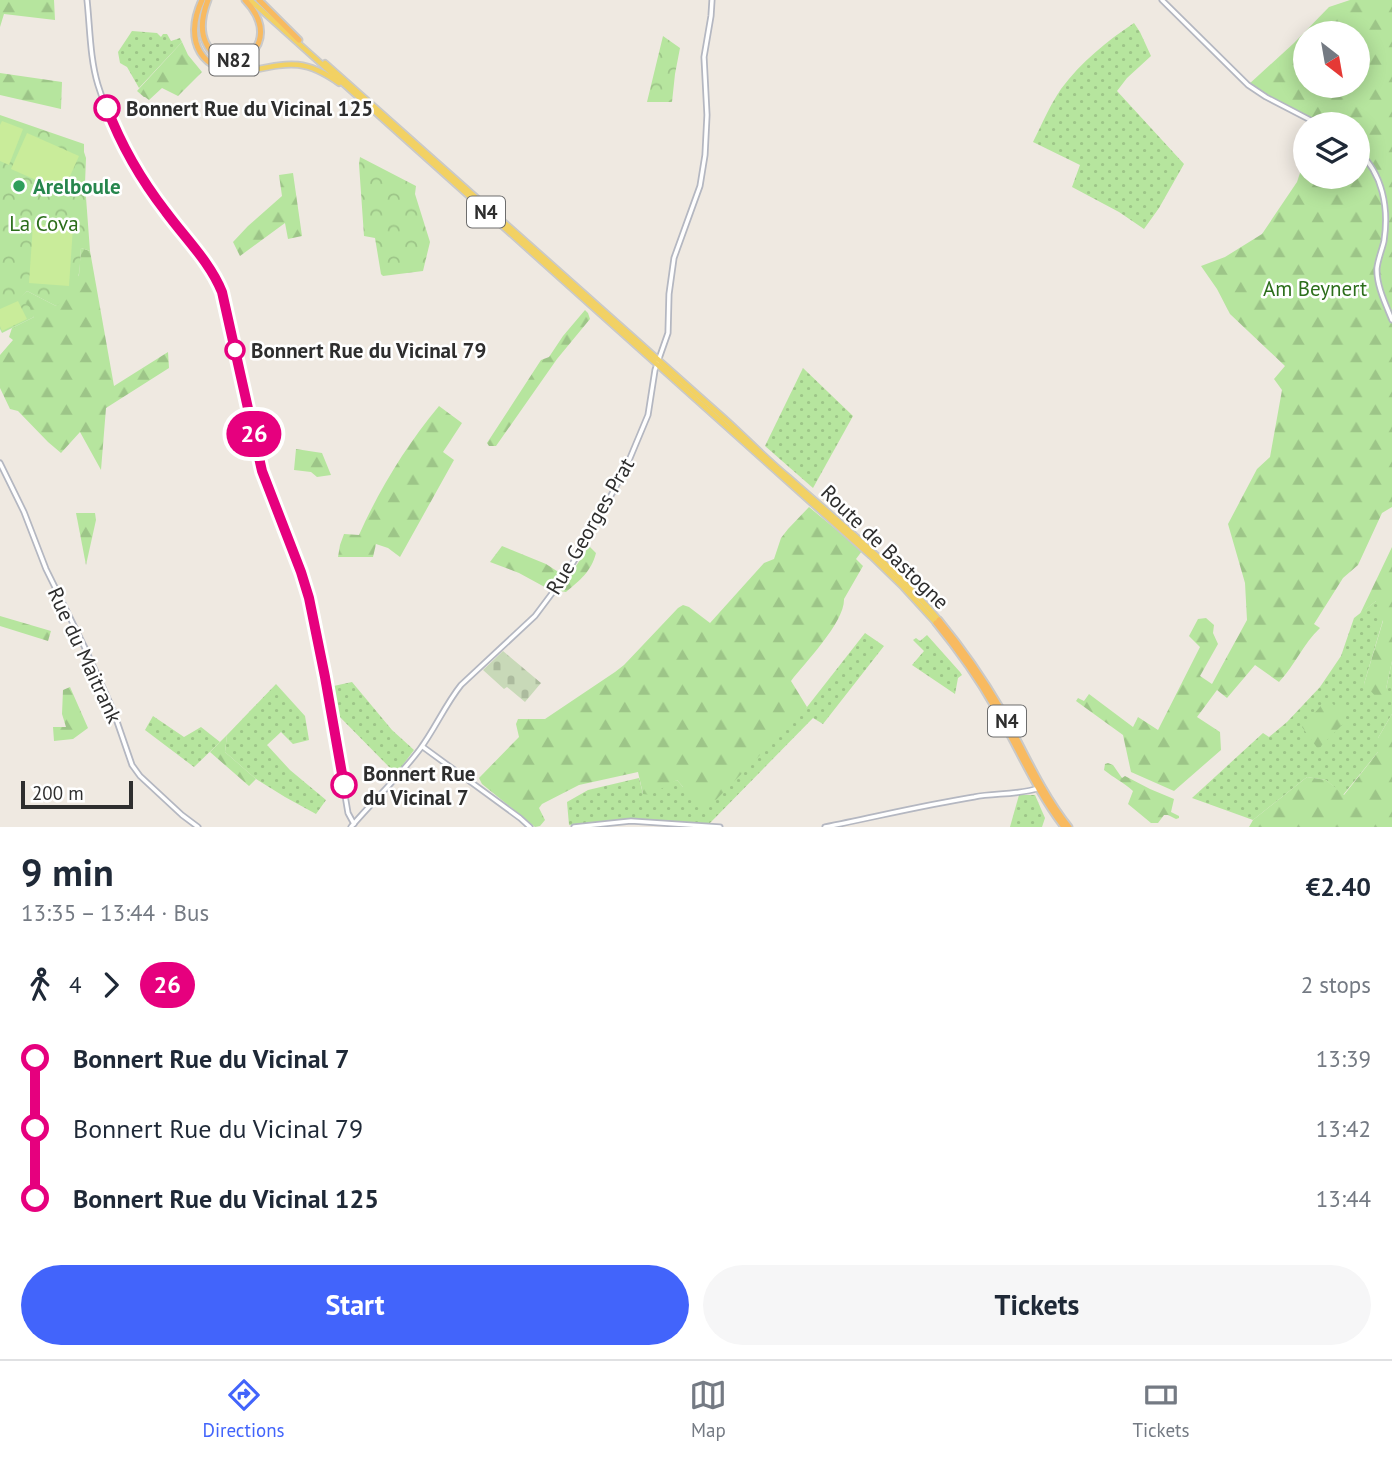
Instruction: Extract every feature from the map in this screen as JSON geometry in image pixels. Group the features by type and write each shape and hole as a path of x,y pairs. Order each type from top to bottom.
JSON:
{"highway":[{"name":"N82","path":"202,0 193,27 195,44 200,54 218,68 233,72 248,71"},
{"name":"N82","path":"208,0 202,22 204,40 214,54 233,61 252,52 259,43 261,34 257,15 245,0"},
{"path":"254,0 299,40"},
{"name":"Route de Bastogne","path":"937,621 996,708 1039,788 1066,827"},
{"name":"Route de Bastogne","path":"937,621 981,676 1066,827"}],"main road":[{"name":"Route de Bastogne","path":"254,0 351,92 883,561 937,621"},
{"name":"Route de Bastogne","path":"299,40 657,362"},
{"name":"N82","path":"248,71 277,65 309,66 327,74 351,92"}],"street":[{"path":"87,0 97,83 116,131 156,198 209,267 219,286 262,471 305,585 352,825"},
{"name":"Rue Georges Prat","path":"352,825 381,796 422,746 461,685 535,616 565,576 625,470 648,415 657,362 668,333 669,294 674,258 700,186 707,115 704,57 712,0"},
{"path":"1162,0 1248,85 1295,112"},
{"path":"1370,165 1381,184 1384,198 1384,239 1377,269 1392,320"},
{"name":"Rue du Maitrank","path":"0,463 49,577 113,710 132,765 140,776 198,827"},
{"path":"422,746 530,827"},
{"path":"825,827 966,798 1039,788"},
{"path":"574,827 631,821 720,827"}],"green space":[{"path":"0,0 54,0 55,20 4,14 0,27"},
{"name":"Am Beynert","path":"1350,0 1392,0 1392,507 1382,513 1358,565 1343,578 1314,624 1320,628 1279,682 1255,665 1227,698 1217,690 1197,717 1220,732 1221,750 1174,791 1131,772 1123,735 1076,701 1078,698 1084,701 1089,694 1133,727 1138,717 1158,730 1200,647 1189,636 1198,619 1206,618 1214,625 1213,633 1218,644 1200,676 1212,684 1247,620 1245,583 1228,524 1257,469 1270,457 1282,390 1274,379 1285,366 1230,314 1201,266 1225,257 1262,234 1293,188 1370,189 1370,112 1296,112 1248,85 1293,44 1293,98 1370,98 1370,21 1315,21 1329,7"},
{"path":"1134,23 1151,56 1117,91 1184,164 1144,229 1072,187 1080,165 1033,142 1053,102 1069,79 1095,53"},
{"path":"132,31 157,33 161,37 167,34 171,41 180,38 182,42 139,88 127,67 120,63 118,52"},
{"path":"663,36 680,48 672,102 647,102"},
{"path":"182,42 188,55 202,72 178,96 162,88 149,100 144,97 137,91"},
{"path":"0,73 62,82 61,109 0,95"},
{"name":"La Cova","path":"0,115 84,144 90,251 81,248 77,281 64,300 56,306 27,291 20,298 30,307 34,317 2,333 0,329"},
{"path":"2,121 23,129 9,165 0,161"},
{"path":"27,133 79,156 63,192 11,169"},
{"path":"360,157 416,186 415,194 430,242 423,271 383,276 381,274 375,238 364,236"},
{"path":"293,173 302,236 288,239 285,223 240,256 233,242 282,196 279,175"},
{"path":"33,224 73,227 69,286 29,283"},
{"path":"81,248 90,251 114,386 168,352 169,368 106,408 101,470 80,432 61,453 18,411 10,409 0,388 0,355 13,340 9,337 12,328 34,317 19,298 27,291 56,306 79,275"},
{"path":"18,301 27,319 2,331 0,309"},
{"path":"585,310 590,319 557,359 496,446 489,446 487,443 541,360 549,357"},
{"path":"803,368 853,416 813,488 765,446"},
{"path":"439,406 462,423 443,452 454,460 400,557 388,548 376,544 373,557 338,557 344,534 359,535 394,468"},
{"path":"296,449 322,453 331,475 317,477 311,472 294,470"},
{"path":"809,507 862,551 856,559 863,566 844,599 838,619 791,681 807,707 707,809 677,780 650,795 643,794 638,772 579,785 542,804 539,808 545,820 535,827 482,784 479,778 519,737 516,724 518,719 545,719 615,672 683,605 710,623 764,563 774,559 781,538"},
{"path":"76,513 95,513 96,520 86,565"},
{"path":"502,546 546,564 563,575 552,591 519,573 490,562"},
{"path":"589,546 596,553 588,571 566,592 560,591"},
{"path":"1392,547 1392,661 1386,689 1388,696 1380,701 1364,684 1383,621 1380,612 1383,602 1377,604 1376,601 1360,614"},
{"path":"1376,601 1383,601 1383,620 1364,684 1386,689 1392,661 1392,714 1378,738 1378,752 1343,795 1326,780 1307,777 1253,820 1192,798 1263,733 1269,737 1287,722 1320,687 1341,656 1354,618"},
{"path":"0,616 51,631 48,641 0,626"},
{"path":"865,633 884,646 823,724 813,718 709,824 624,819 569,825 567,802 588,790 639,778 643,794 677,780 683,787 807,707"},
{"path":"927,635 962,675 958,678 955,694 912,665 924,651 913,640 916,638 920,641"},
{"path":"503,651 541,683 525,702 507,687 504,689 483,670"},
{"path":"352,682 392,730 414,750 396,774 335,712 329,687"},
{"path":"276,684 305,716 309,740 293,744 281,732 267,745 290,770 326,800 316,814 256,779 225,752 227,735"},
{"path":"70,687 88,728 73,739 54,741 53,727 66,727 62,714 63,690"},
{"path":"1328,698 1337,709 1340,706 1346,712 1345,722 1318,749 1302,727"},
{"path":"1392,714 1392,827 1249,827 1253,820 1307,777 1326,780 1344,795 1378,752 1378,738"},
{"path":"153,716 184,737 201,727 220,742 194,767 145,730"},
{"path":"227,735 225,752 256,779 249,786 210,752"},
{"path":"1105,764 1113,765 1122,778 1125,776 1174,799 1171,812 1179,818 1164,815 1158,823 1151,823 1128,804 1133,791 1104,770"},
{"path":"1019,795 1035,795 1045,818 1042,827 1010,827"}],"bus line":[{"name":"26","path":"107,108 116,131 141,175 164,210 209,267 222,292 262,471 309,598 344,785"}],"place":[{"name":"Bonnert Rue du Vicinal 125","path":"107,108"},
{"name":"Arelboule","path":"19,186"},
{"name":"Bonnert Rue du Vicinal 79","path":"235,350"},
{"name":"Bonnert Rue du Vicinal 7","path":"344,785"}]}
